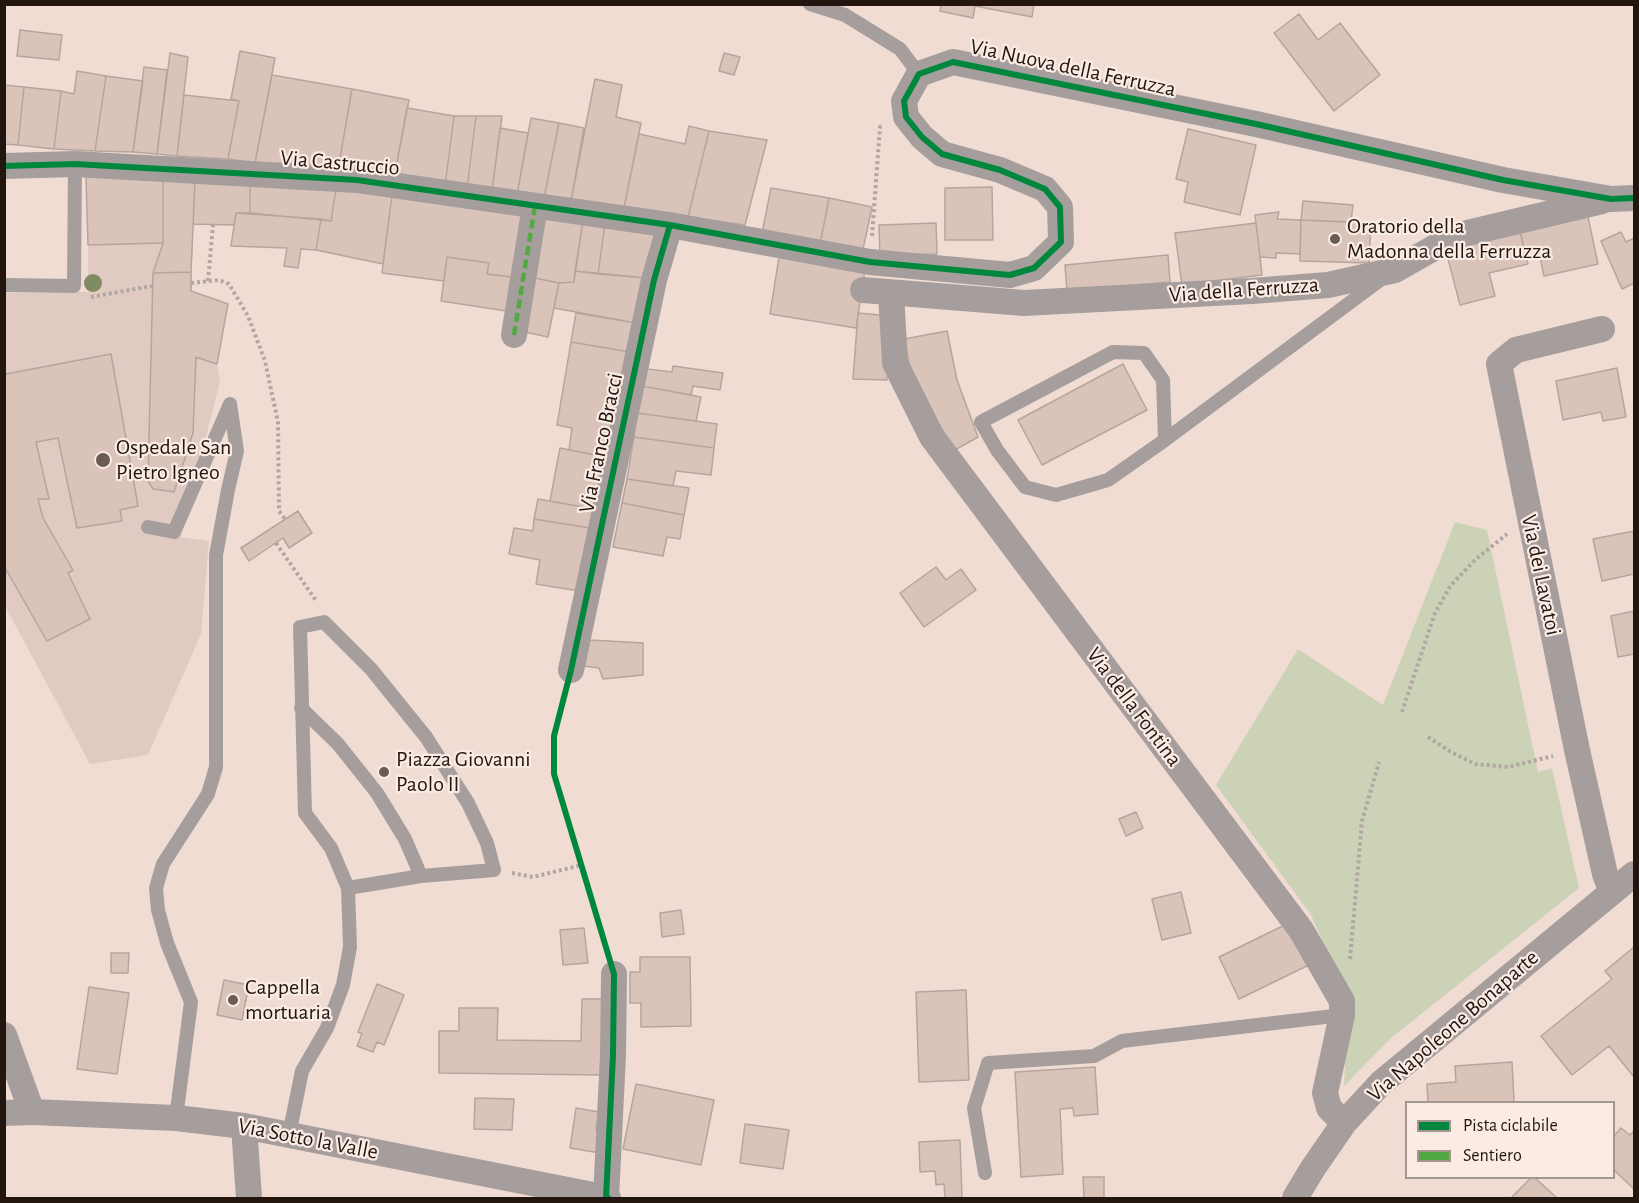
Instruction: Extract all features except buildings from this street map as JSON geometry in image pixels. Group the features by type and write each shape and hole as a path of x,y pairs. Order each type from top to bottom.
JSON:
{"street":[{"name":"Via Nuova della Ferruzza","path":"919,74 953,62 1256,124 1503,180 1623,199"},
{"path":"670,225 870,262 1010,275 1034,268 1061,242 1060,207 1045,189 1000,170 942,154 922,137 906,117 904,100 919,74"},
{"name":"Via Castruccio","path":"4,166 75,164 357,180 670,225"},
{"name":"Via della Ferruzza","path":"863,290 1024,303 1317,286 1395,270 1455,236 1623,199"},
{"path":"513,335 535,206"},
{"name":"Via Franco Bracci","path":"571,670 652,291 670,225"},
{"name":"Via della Fontina","path":"891,292 896,363 932,437 1301,930 1342,1001 1342,1015 1325,1093 1329,1108 1344,1123"},
{"name":"Via dei Lavatoi","path":"1602,329 1516,350 1499,364 1528,517 1577,750 1605,874 1612,892"},
{"name":"Via Napoleone Bonaparte","path":"1295,1198 1312,1168 1344,1123 1381,1083 1635,874"},
{"path":"607,1198 614,974"},
{"path":"4,1035 32,1112"},
{"name":"Via Sotto la Valle","path":"4,1113 32,1112 176,1118 244,1126 607,1198"},
{"path":"244,1126 249,1198"}],"lane":[{"path":"810,4 845,15 900,49 919,74"},
{"path":"4,285 74,286 75,164"},
{"path":"1165,440 1163,380 1144,353 1113,352 981,422 997,450 1025,487 1056,495 1108,480 1165,440 1395,270"},
{"path":"148,527 174,532 230,405 237,451 216,555 216,767 208,794 163,864 156,888 158,910 167,943 191,1002 176,1118"},
{"path":"289,1135 302,1071 327,1028 343,985 350,948 348,888 331,848 304,813 300,627 324,622 371,669 426,737 468,803 487,843 494,870 422,876 348,888"},
{"path":"301,708 338,744 377,793 405,839 422,876"},
{"path":"985,1173 974,1108 988,1063 1094,1056 1122,1041 1342,1015"}],"path":[{"path":"872,238 880,127 906,117"},
{"path":"208,281 213,225"},
{"path":"191,283 219,280 229,284 248,316 266,361 278,422 279,511 285,519"},
{"path":"85,297 152,286"},
{"path":"1402,712 1435,613 1451,585 1476,559 1528,517"},
{"path":"276,543 316,598 324,622"},
{"path":"571,670 554,736 554,774 614,974"},
{"path":"1428,737 1475,764 1508,767 1577,750"},
{"path":"1350,960 1362,821 1379,762"},
{"path":"494,870 533,877 582,865"}],"shaded area":[{"name":"Ospedale San Pietro Igneo","path":"195,181 191,291 228,304 217,364 220,381 181,537 209,541 201,634 148,755 90,764 5,606 4,293 88,292 88,245"}],"green space":[{"path":"1455,522 1487,530 1538,772 1552,768 1579,888 1391,1038 1344,1086 1348,1002 1341,983 1311,915 1216,785 1298,649 1383,705"}],"marked path":[{"path":"514,335 535,206"}],"cycle path":[{"path":"4,166 75,164 357,180 670,225 870,262 1010,275 1034,268 1061,242 1060,207 1045,189 1000,170 942,154 922,137 906,117 904,101 919,74 953,62 1256,124 1503,180 1611,199 1634,198"},
{"path":"608,1198 606,1198 613,1055 614,974 554,774 554,736 571,670 654,280 670,225"}],"place":[{"name":"Oratorio della Madonna della Ferruzza","path":"1335,239"},
{"name":"Ospedale San Pietro Igneo","path":"103,460"},
{"name":"Piazza Giovanni Paolo II","path":"384,772"},
{"name":"Cappella mortuaria","path":"233,1000"}]}
